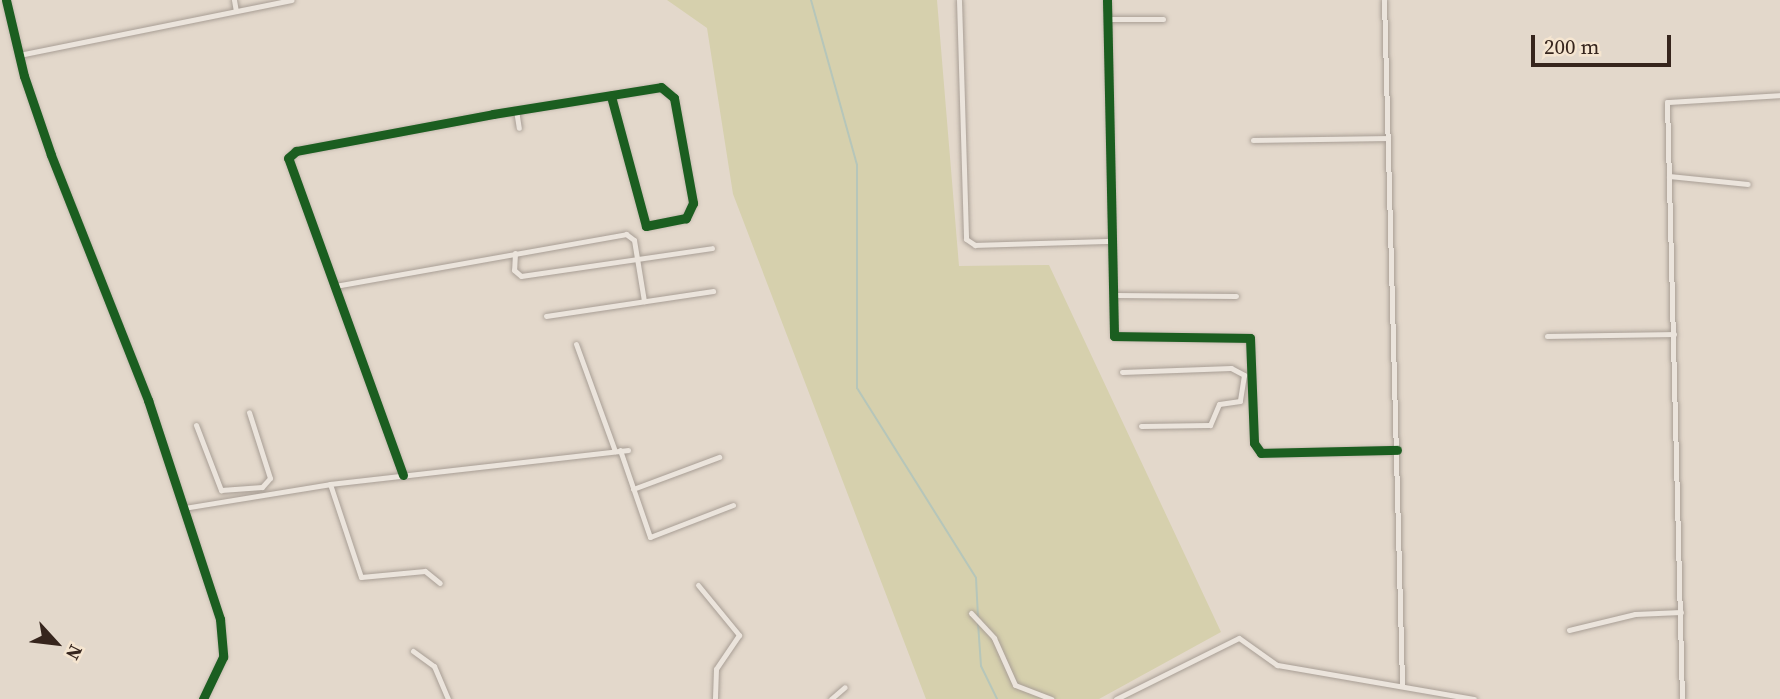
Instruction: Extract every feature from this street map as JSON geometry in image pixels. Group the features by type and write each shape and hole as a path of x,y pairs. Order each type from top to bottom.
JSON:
{"street":[{"path":"6,0 19,55 51,155 148,400 184,508 224,644 221,664 204,699"},
{"path":"234,0 236,11"},
{"path":"19,55 291,0"},
{"path":"959,0 966,239 975,245 1112,241"},
{"path":"1107,0 1112,330 1117,338 1250,338 1255,399 1255,445 1261,453 1397,450"},
{"path":"1384,0 1402,685"},
{"path":"1107,19 1163,19"},
{"path":"403,475 335,286 287,164 290,155 516,110 661,87 673,94 693,203 686,218 646,226 611,96"},
{"path":"1682,699 1667,102 1780,95"},
{"path":"516,110 519,128"},
{"path":"1253,140 1388,138"},
{"path":"1669,176 1748,184"},
{"path":"335,286 626,234 633,239 644,301"},
{"path":"516,253 513,268 521,276 712,248"},
{"path":"545,316 713,291"},
{"path":"1113,295 1236,296"},
{"path":"1547,336 1674,334"},
{"path":"576,344 650,537 733,505"},
{"path":"1122,372 1241,371 1244,382 1240,401"},
{"path":"1142,426 1210,425 1219,404 1255,399"},
{"path":"196,425 217,486 228,492 262,487 270,478 249,412"},
{"path":"184,508 330,484 628,450"},
{"path":"633,489 719,457"},
{"path":"330,484 361,577 425,571 440,583"},
{"path":"247,489 248,498"},
{"path":"698,585 738,633 735,646 716,669 715,699"},
{"path":"1569,630 1635,614 1681,612"},
{"path":"971,614 994,638 1015,685 1051,699"},
{"path":"1116,699 1238,638 1278,664 1402,685 1449,697 1474,699"},
{"path":"413,652 434,666 449,699"},
{"path":"831,699 845,687"}],"shaded area":[{"path":"667,0 937,0 959,266 1049,265 1221,632 1099,699 926,699 733,194 707,28"}],"waterway":[{"path":"811,0 857,165 857,388 976,578 978,618"},
{"path":"978,623 981,666 997,699"}],"cycle path":[{"path":"6,0 24,76 51,155 148,400 220,619 223,657 203,699"},
{"path":"1107,0 1114,336 1250,338 1254,443 1261,453 1397,450"},
{"path":"403,475 288,158 296,151 493,114 661,87 674,98 693,203 686,218 646,226 611,96"}]}
